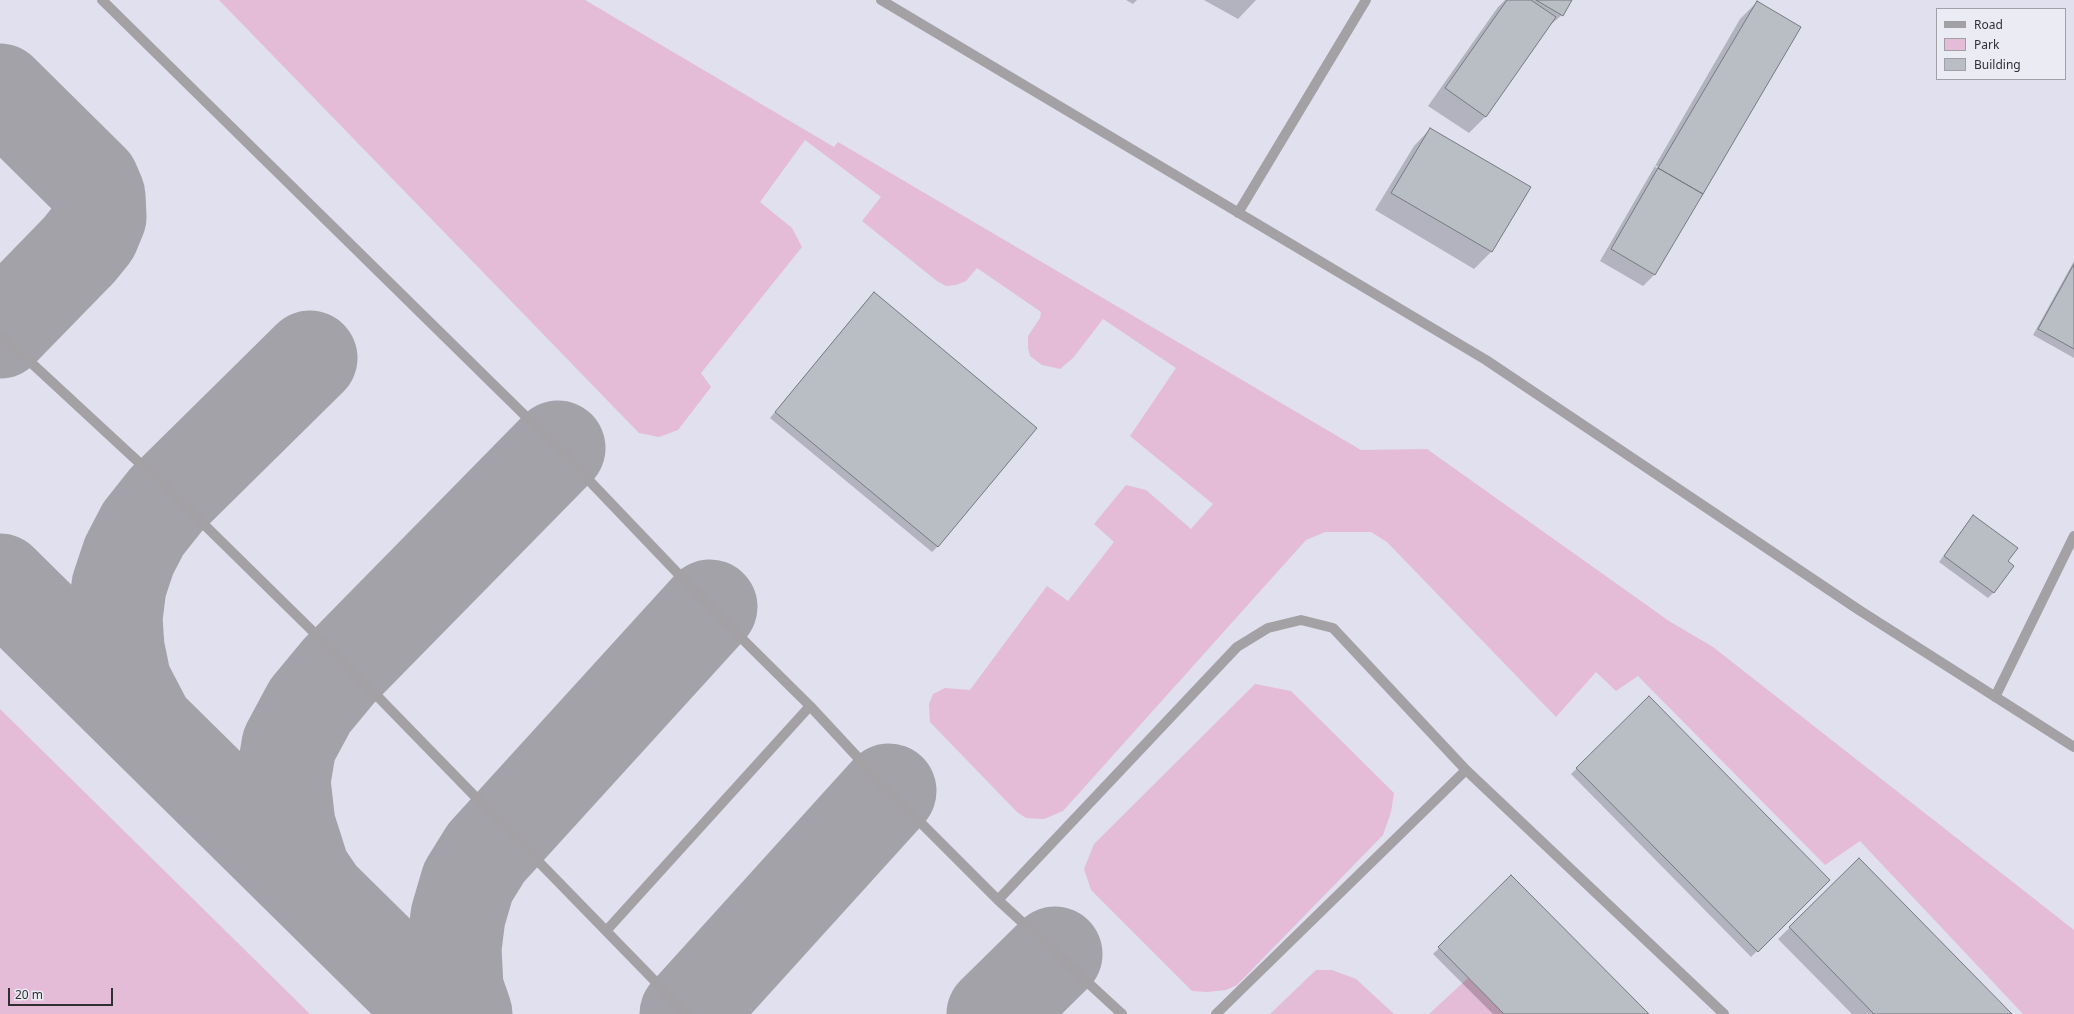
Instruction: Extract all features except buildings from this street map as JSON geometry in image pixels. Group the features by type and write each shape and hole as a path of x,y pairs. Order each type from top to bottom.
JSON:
{"lane":[{"path":"102,0 558,448 710,607 810,706 889,791 998,900 1122,1014"},
{"path":"880,0 1486,360 1859,610 2074,748"},
{"path":"1238,213 1366,0"},
{"path":"0,334 172,493 346,664 687,1014"},
{"path":"1995,697 2074,536"},
{"path":"998,900 1237,647 1268,628 1300,620 1333,628 1466,770 1724,1014"},
{"path":"606,931 810,706"},
{"path":"1216,1014 1466,770"}],"shaded area":[{"path":"0,0 2074,0 2074,1014 0,1014"}],"green space":[{"path":"219,0 585,0 834,147 838,142 1361,450 1427,449 1669,621 1713,647 2074,930 2074,1014 2023,1014 1860,841 1825,865 1638,676 1616,691 1596,672 1556,717 1387,542 1371,532 1325,532 1306,540 1063,811 1044,819 1026,818 1017,812 930,722 929,704 933,694 945,688 970,690 1047,586 1068,601 1114,542 1094,524 1126,485 1146,490 1191,529 1213,504 1130,436 1176,368 1103,319 1073,358 1060,369 1042,365 1030,356 1028,348 1028,336 1040,318 1041,312 977,268 966,281 956,285 946,286 937,281 862,221 881,197 805,140 760,202 792,228 802,247 701,373 711,387 678,430 659,437 639,433"},
{"path":"1255,684 1291,691 1394,793 1391,812 1383,835 1237,985 1226,990 1207,992 1192,991 1091,890 1084,869 1094,844"},
{"path":"0,709 310,1014 0,1014"},
{"path":"1316,970 1332,970 1356,979 1394,1014 1270,1014"},
{"path":"1468,978 1504,1014 1429,1014"}],"taxiway":[{"path":"0,91 92,182 98,196 99,217 92,234 79,250 0,331"},
{"path":"147,726 124,682 117,648 115,618 119,586 129,556 143,529 166,500 310,358"},
{"path":"318,894 303,872 288,825 283,781 289,745 310,706 339,671 558,448"},
{"path":"0,581 439,1014"},
{"path":"465,1014 456,988 454,948 458,916 468,882 486,853 710,607"},
{"path":"687,1014 889,791"},
{"path":"994,1014 1055,954"}]}
